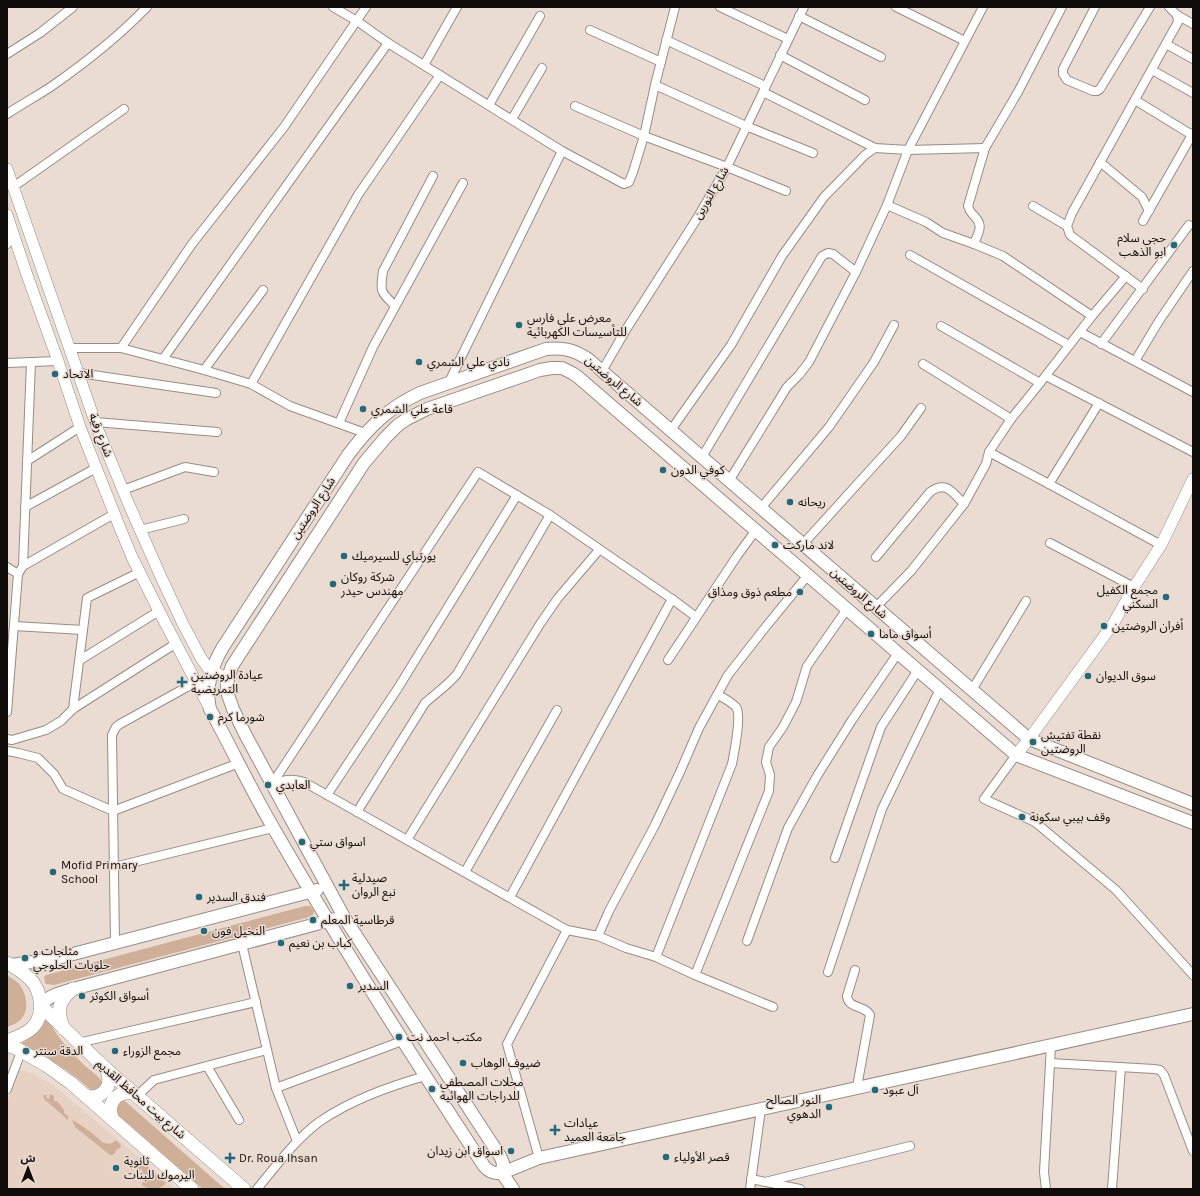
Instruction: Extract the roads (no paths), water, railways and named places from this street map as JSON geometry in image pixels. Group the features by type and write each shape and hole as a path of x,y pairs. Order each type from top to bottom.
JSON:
{"main road":[{"name":"شارع الروضتين","path":"210,705 209,686 212,670 218,656 348,455 365,432 400,403 420,393 546,349 565,348 588,359 1029,739 1193,804"},
{"name":"شارع الروضتين","path":"227,689 228,675 232,666 364,463 386,437 407,419 427,409 540,370 562,368 578,377 1016,755 1193,823"},
{"path":"218,656 218,662 221,666 226,668 232,666"},
{"path":"513,1189 502,1173 503,1163 500,1156 344,917 242,728 227,689 224,690 217,688 211,693 210,705 273,828 402,1041 484,1166 493,1173 502,1173 538,1158 1193,1014"},
{"path":"9,964 54,959 311,892 328,886"},
{"path":"41,1006 50,998 73,989 344,917"},
{"path":"7,1041 16,1038 32,1028 37,1022 41,1006 38,991 31,980 9,964"},
{"path":"65,1030 60,1015 60,1004 66,994 73,989"},
{"name":"شارع بيت محافظ القديم","path":"41,1006 107,1070 244,1189"},
{"path":"7,1045 16,1048 58,1073 112,1118 192,1189"},
{"path":"87,1097 97,1096 105,1090 109,1080 107,1070"},
{"path":"112,1118 110,1108 114,1099 123,1093 135,1095"}],"street":[{"path":"7,54 40,32 73,7"},
{"path":"7,114 52,86 92,56 147,7"},
{"path":"333,7 562,151 624,184 629,182 644,136 655,85 675,7"},
{"path":"121,348 192,244 284,127 366,7"},
{"path":"424,65 457,7"},
{"path":"720,7 788,39"},
{"name":"شارع النورين","path":"602,371 627,328 696,220 727,167 804,7"},
{"path":"896,7 965,41"},
{"path":"729,481 787,387 799,375 808,362 856,272 886,205 908,150 983,7"},
{"path":"974,244 981,224 976,217 970,213 968,206 985,148 1018,92 1062,7"},
{"path":"1096,7 1063,69 1063,74 1066,80 1093,91 1100,89 1150,7"},
{"path":"1169,7 1177,15 1193,24"},
{"path":"1143,288 1070,235 1067,226 1072,213 1178,22 1177,15"},
{"path":"489,105 540,16"},
{"path":"799,16 881,57"},
{"path":"590,30 661,62"},
{"path":"666,40 764,89 875,148 908,150 985,148"},
{"path":"163,359 388,43"},
{"path":"1166,44 1193,59"},
{"path":"780,55 865,100"},
{"path":"512,119 542,68"},
{"path":"1152,70 1193,93"},
{"path":"251,384 358,195 440,75"},
{"path":"655,85 746,126 813,153"},
{"path":"1135,100 1193,134 1143,221"},
{"path":"575,106 644,136 727,167 786,192"},
{"path":"13,186 124,109"},
{"path":"671,430 731,345 782,256 824,197 865,155 875,148"},
{"path":"448,384 562,151"},
{"path":"1100,162 1142,197 1149,210"},
{"name":"شارع رقية","path":"7,169 95,422 123,490 161,577 201,658 205,665 223,676 226,680 227,689"},
{"path":"395,306 384,295 381,287 383,271 433,176"},
{"path":"339,424 373,347 463,183"},
{"path":"886,205 926,222 943,232 1003,256 1092,316"},
{"path":"1033,206 1067,226"},
{"name":"شارع رقية","path":"7,215 11,240 27,275 80,427 114,514 175,644 210,705"},
{"path":"1102,344 1189,225"},
{"path":"11,240 24,239 28,236 29,230"},
{"path":"702,457 822,256 828,253 832,254 856,272"},
{"path":"910,255 1069,345"},
{"path":"27,275 28,269 33,266 38,266 43,270"},
{"path":"1135,361 1159,320 1193,272"},
{"path":"876,607 911,571 964,504 986,464 989,452 1010,419 1046,376 1092,316 1126,276"},
{"path":"204,370 264,290"},
{"path":"761,508 829,427 874,362 894,325"},
{"path":"941,326 1040,383"},
{"path":"1080,332 1193,392"},
{"path":"69,348 121,348 204,370 251,384 290,406 365,432"},
{"path":"7,363 58,361"},
{"path":"23,566 31,362"},
{"path":"923,364 1010,419"},
{"path":"78,373 216,393"},
{"path":"1046,376 1193,452"},
{"path":"1049,484 1099,403"},
{"path":"803,544 901,436 921,408"},
{"path":"95,422 217,432"},
{"path":"27,461 80,427"},
{"path":"989,452 1161,545"},
{"path":"25,507 96,468"},
{"path":"123,490 184,468 214,472"},
{"path":"272,784 478,472 550,515 599,550 672,598 696,617"},
{"path":"1193,479 1161,545 1134,587 1113,624 984,799 1035,822 1116,890 1193,975"},
{"path":"876,557 930,492 936,487 949,489 964,504"},
{"path":"327,795 398,688 517,495"},
{"path":"7,712 8,676 18,574 23,566 114,514"},
{"path":"358,812 425,703 449,684 457,674 550,515"},
{"path":"140,530 184,519"},
{"path":"668,660 756,530"},
{"path":"1050,543 1134,587"},
{"path":"407,840 540,624 558,598 599,550"},
{"path":"7,567 18,574"},
{"path":"73,710 87,598 140,572"},
{"path":"598,936 609,911 656,825 699,728 733,669 808,575"},
{"path":"146,584 150,587 156,587 160,583 161,577"},
{"path":"510,897 672,598"},
{"path":"972,690 1026,601"},
{"path":"695,975 769,791 770,775 766,762 768,747 783,727 796,702 808,666 847,609"},
{"path":"80,660 159,612"},
{"path":"14,626 83,630"},
{"path":"7,739 12,740 46,730 61,721 73,710 175,644"},
{"path":"747,941 788,828 817,776 852,720 898,653"},
{"path":"835,858 881,727 918,670"},
{"path":"115,942 112,735 116,727 125,720 196,682"},
{"path":"828,972 882,808 940,689"},
{"path":"656,957 732,764 738,730 738,711 731,702 718,695"},
{"path":"465,872 557,710"},
{"path":"7,751 38,758 54,774 62,789 113,811 239,763"},
{"path":"272,784 282,780 299,780 304,782 567,930 598,936 626,948 656,957 695,975 773,1007"},
{"path":"114,868 273,828"},
{"path":"538,1158 507,1044 567,930"},
{"path":"242,944 276,1088 297,1141"},
{"path":"855,970 848,1001 851,1005 869,1012 870,1015 857,1088"},
{"path":"78,1042 256,1002"},
{"path":"276,1088 402,1041"},
{"path":"1046,1189 1044,1172 1051,1045"},
{"path":"135,1095 154,1080 267,1050"},
{"path":"7,1089 21,1052"},
{"path":"1050,1063 1157,1069 1162,1072 1193,1151"},
{"path":"207,1066 239,1120"},
{"path":"1112,1189 1121,1067"},
{"path":"257,1189 297,1141 318,1123 347,1105 376,1092 425,1076"},
{"path":"750,1189 761,1109"},
{"path":"766,1182 910,1146"},
{"path":"751,1179 800,1189"}],"place":[{"name":"حجي سلام ابو الذهب","path":"1174,245"},
{"name":"معرض علي فارس للتأسيسات الكهربائية","path":"519,325"},
{"name":"نادي علي الشمري","path":"419,362"},
{"name":"الاتحاد","path":"55,374"},
{"name":"قاعة علي الشمري","path":"363,409"},
{"name":"كوفي الدون","path":"663,470"},
{"name":"ريحانه","path":"790,502"},
{"name":"لاند ماركت","path":"775,545"},
{"name":"يورتباي للسيرميك","path":"344,556"},
{"name":"شركة روكان مهندس حيدر","path":"333,584"},
{"name":"مطعم ذوق ومذاق","path":"800,592"},
{"name":"مجمع الكفيل السكني","path":"1166,597"},
{"name":"أفران الروضتين","path":"1104,626"},
{"name":"أسواق ماما","path":"871,634"},
{"name":"سوق الديوان","path":"1088,676"},
{"name":"عيادة الروضتين التمريضية","path":"182,682"},
{"name":"شورما كرم","path":"210,717"},
{"name":"نقطة تفتيش الروضتين","path":"1033,742"},
{"name":"العابدي","path":"268,785"},
{"name":"وقف بيبي سكونة","path":"1022,817"},
{"name":"اسواق ستي","path":"302,842"},
{"name":"Mofid Primary School","path":"53,872"},
{"name":"صيدلية نبع الروان","path":"344,885"},
{"name":"فندق السدير","path":"199,897"},
{"name":"قرطاسية المعلم","path":"313,920"},
{"name":"النخيل فون","path":"204,931"},
{"name":"كباب بن نعيم","path":"281,943"},
{"name":"مثلجات و حلويات الحلوجي","path":"25,958"},
{"name":"السدير","path":"350,986"},
{"name":"أسواق الكوثر","path":"82,996"},
{"name":"مكتب احمد نت","path":"399,1037"},
{"name":"الدقة سنتر","path":"26,1051"},
{"name":"مجمع الزوراء","path":"115,1051"},
{"name":"ضيوف الوهاب","path":"463,1063"},
{"name":"محلات المصطفى للدراجات الهوائية","path":"432,1089"},
{"name":"آل عبود","path":"875,1090"},
{"name":"النور الصالح الدهوي","path":"829,1107"},
{"name":"عيادات جامعة العميد","path":"555,1130"},
{"name":"اسواق ابن زيدان","path":"511,1151"},
{"name":"قصر الأولياء","path":"666,1157"},
{"name":"Dr. Roua Ihsan","path":"230,1158"},
{"name":"ثانوية اليرموك للبنات","path":"116,1168"}]}
